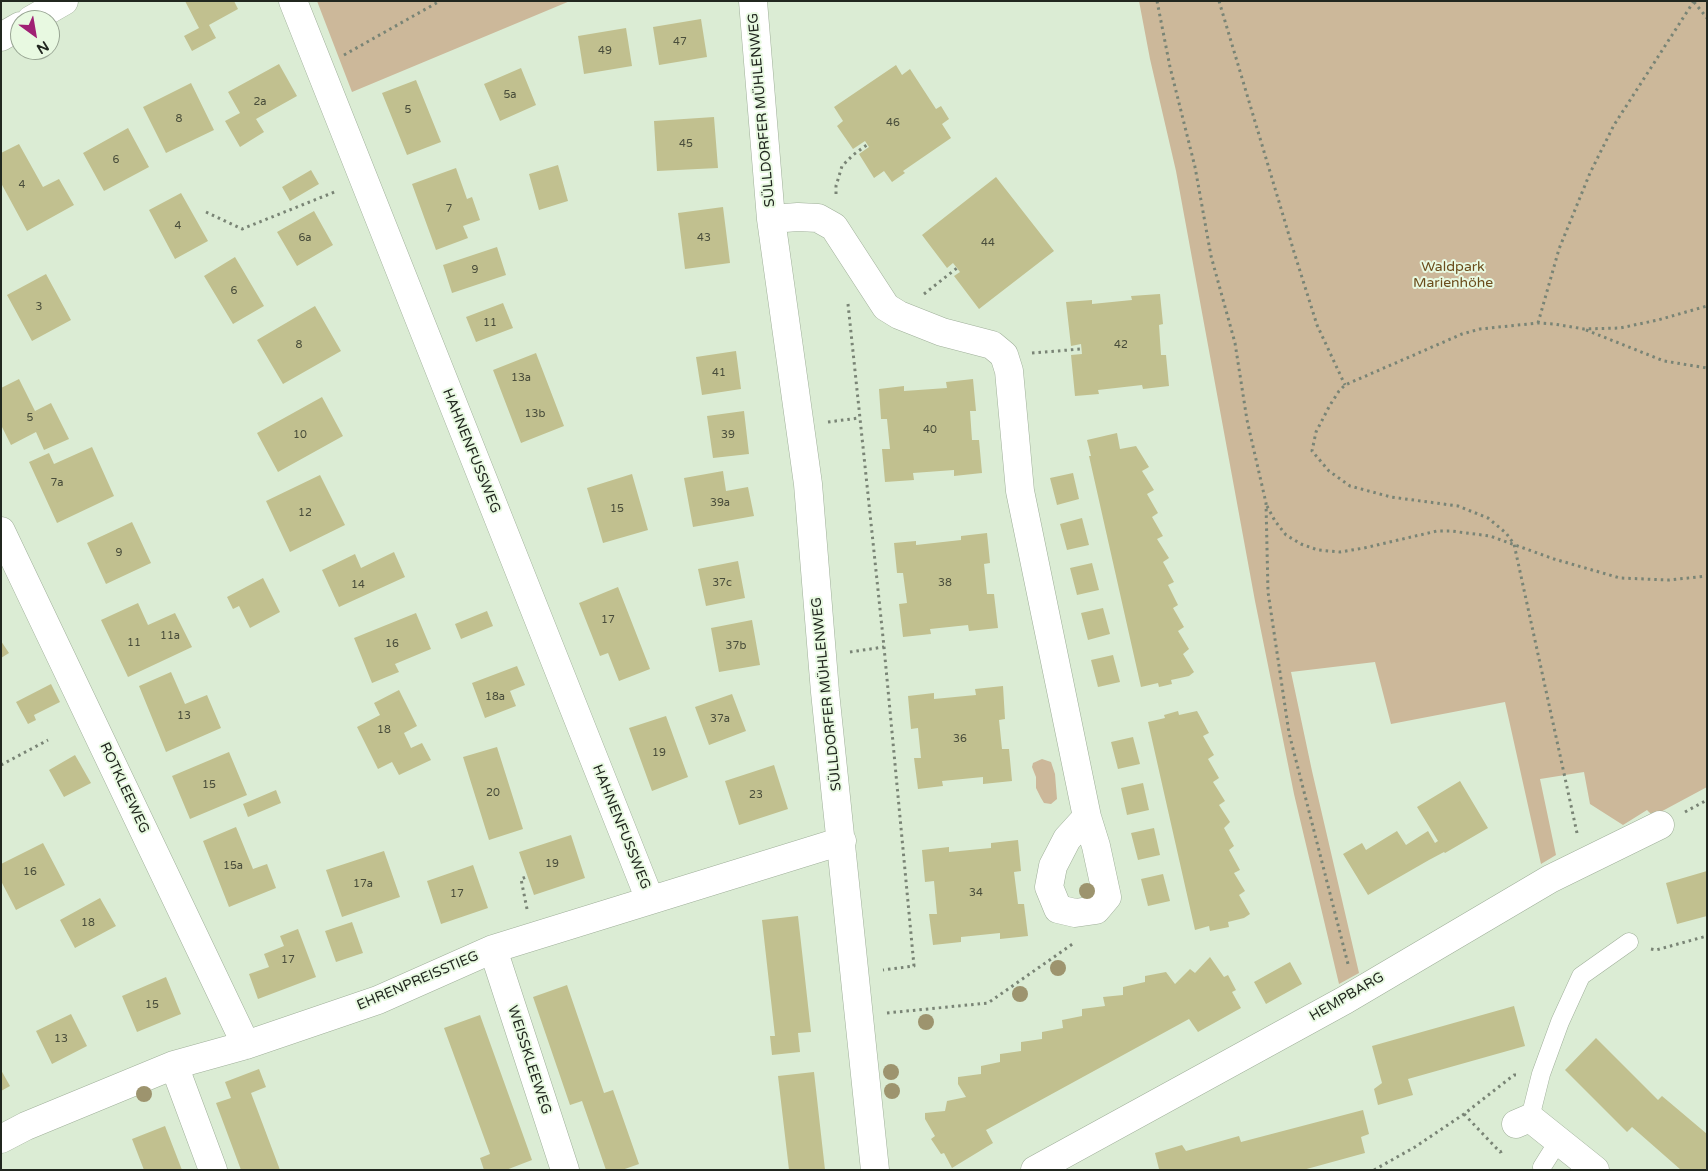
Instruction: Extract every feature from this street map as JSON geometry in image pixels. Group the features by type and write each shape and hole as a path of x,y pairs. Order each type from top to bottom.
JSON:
{"street":[{"path":"48,10 64,1"},
{"name":"HAHNENFUSSWEG","path":"294,1 650,900"},
{"name":"SÜLLDORFER MÜHLENWEG","path":"753,1 771,219 808,484 825,692 876,1170"},
{"name":"SÜLLDORFER MÜHLENWEG","path":"771,219 818,218 834,227"},
{"path":"834,227 886,307 899,315 942,332 992,345 1004,355 1009,371 1020,491 1087,817 1096,846 1107,897 1096,910 1075,913 1058,909 1049,887 1053,866 1067,839 1087,817"},
{"name":"ROTKLEEWEG","path":"1,531 246,1045"},
{"name":"HEMPBARG","path":"1035,1170 1355,994 1550,879 1660,826"},
{"name":"EHRENPREISSTIEG","path":"1,1139 26,1126 174,1065 246,1045 378,1000 493,949 842,841"},
{"name":"WEISSKLEEWEG","path":"493,949 565,1170"},
{"path":"174,1065 213,1170"},
{"path":"1523,1121 1559,1140 1595,1170"}],"lane":[{"path":"1523,1121 1560,1022 1581,976 1629,942"},
{"path":"1542,1168 1559,1140"}],"path":[{"path":"320,70 440,1"},
{"path":"1157,1 1212,256 1235,343 1247,420 1266,503 1268,592 1289,733 1355,994"},
{"path":"1219,1 1294,252 1318,325 1334,365 1345,386"},
{"path":"1538,323 1559,249 1594,165 1614,124 1694,2 1707,18"},
{"path":"834,227 836,186 842,166 852,155 868,144"},
{"path":"206,212 242,229 364,180"},
{"path":"854,974 914,966 885,657 846,292 859,267"},
{"path":"899,315 957,268"},
{"path":"1584,863 1514,544 1506,533 1478,513 1458,506 1391,497 1350,486 1329,471 1312,451 1316,432 1321,420 1339,391 1345,386 1462,334 1480,329 1538,323 1584,329 1620,328 1658,320 1707,306"},
{"path":"1584,329 1664,361 1707,368"},
{"path":"1004,355 1081,349"},
{"path":"1266,503 1275,522 1286,535 1301,544 1318,550 1340,552 1442,531 1465,532 1490,536 1554,559 1620,578 1669,580 1707,576"},
{"path":"1,765 48,740"},
{"path":"528,876 521,878 530,937"},
{"path":"859,1015 988,1003 1103,923 1096,910"},
{"path":"1656,950 1707,936"},
{"path":"1374,1170 1415,1147 1456,1120 1514,1075 1542,1074"}],"green space":[{"path":"317,1 570,1 352,92"},
{"name":"Waldpark Marienhöhe","path":"1139,1 1707,1 1707,787 1653,816 1647,810 1623,825 1590,804 1584,772 1540,779 1556,855 1541,864 1505,702 1391,724 1375,662 1291,672 1359,973 1339,984 1294,794 1255,601 1176,171 1150,59"},
{"path":"1042,759 1051,762 1055,774 1057,799 1051,804 1044,803 1036,788 1036,777 1032,767 1033,763"}],"building":[{"path":"185,1 234,1 238,9 209,25 216,38 192,51 184,36 199,28"},
{"path":"701,19 707,57 659,65 653,27"},
{"path":"626,28 632,66 584,74 578,36"},
{"path":"279,64 297,96 256,119 264,132 240,147 225,121 240,113 228,92"},
{"path":"896,65 902,75 910,69 936,109 941,106 949,119 942,124 951,138 903,171 905,173 892,182 884,171 874,178 859,154 869,147 865,141 853,149 837,126 843,121 834,107"},
{"path":"521,68 536,105 500,121 484,84"},
{"path":"416,80 441,142 407,155 382,93"},
{"path":"191,83 214,130 166,153 143,107"},
{"path":"714,117 718,168 657,171 654,121"},
{"path":"128,128 149,167 104,191 83,153"},
{"path":"19,144 43,187 59,179 74,205 27,231 1,183 1,153"},
{"path":"558,165 568,201 539,210 529,174"},
{"path":"456,168 467,199 472,197 480,220 463,226 468,238 436,250 412,184"},
{"path":"311,170 319,184 290,201 282,187"},
{"path":"996,177 1054,251 979,309 954,276 960,272 953,263 947,268 922,235"},
{"path":"181,193 208,241 175,259 149,210"},
{"path":"723,207 730,263 685,269 678,213"},
{"path":"314,211 333,245 297,266 277,232"},
{"path":"497,247 506,275 452,293 443,265"},
{"path":"235,257 264,306 233,324 204,276"},
{"path":"46,274 71,320 32,341 7,295"},
{"path":"1160,294 1163,324 1159,325 1161,355 1166,355 1169,386 1143,389 1142,385 1098,390 1099,394 1075,396 1071,355 1082,354 1081,344 1071,346 1066,302 1092,300 1092,304 1132,300 1131,296"},
{"path":"503,303 513,328 476,342 466,317"},
{"path":"315,306 341,351 283,384 257,340"},
{"path":"736,351 741,389 702,395 696,357"},
{"path":"536,353 564,426 521,443 493,370"},
{"path":"19,379 35,411 51,403 69,439 44,450 36,432 11,445 1,425 1,388"},
{"path":"973,379 976,411 970,411 972,440 979,440 982,473 954,476 954,470 913,473 914,480 885,482 882,449 890,449 887,419 881,419 879,389 904,386 904,391 947,388 946,382"},
{"path":"322,397 343,436 278,472 257,433"},
{"path":"744,411 749,454 713,458 707,416"},
{"path":"1117,433 1120,449 1136,446 1149,467 1142,471 1154,490 1147,494 1158,513 1152,517 1163,536 1157,539 1169,558 1163,562 1174,582 1168,585 1178,605 1173,608 1184,627 1178,631 1189,649 1183,654 1194,672 1189,676 1171,680 1172,684 1159,687 1158,683 1141,687 1089,456 1091,456 1087,440"},
{"path":"92,447 114,496 57,523 29,462 49,453 54,464"},
{"path":"723,471 726,491 748,487 754,516 693,527 684,478"},
{"path":"1073,473 1079,499 1057,505 1050,478"},
{"path":"632,474 648,530 603,543 587,488"},
{"path":"320,475 345,525 290,552 266,501"},
{"path":"1082,518 1089,545 1067,550 1060,524"},
{"path":"132,522 151,563 106,584 87,543"},
{"path":"987,533 990,563 984,564 987,594 994,594 998,628 969,631 968,625 930,629 931,634 903,637 899,604 907,603 903,573 897,573 894,543 916,541 916,545 961,540 961,536"},
{"path":"394,552 405,577 339,607 322,570 355,554 361,568"},
{"path":"738,561 745,598 706,606 698,569"},
{"path":"1092,563 1099,590 1077,595 1070,568"},
{"path":"263,578 280,612 250,628 239,606 233,609 227,597"},
{"path":"618,587 650,669 619,681 608,653 600,656 579,603"},
{"path":"138,603 148,625 175,613 192,647 128,677 101,620"},
{"path":"1103,608 1110,634 1088,640 1081,613"},
{"path":"487,611 493,626 461,639 455,624"},
{"path":"416,613 431,649 395,664 399,672 372,683 354,638"},
{"path":"752,620 760,665 719,672 711,628"},
{"path":"1,641 9,653 1,658"},
{"path":"1113,655 1120,682 1098,687 1091,660"},
{"path":"517,666 525,685 510,691 516,706 485,718 472,683"},
{"path":"171,672 185,704 207,695 221,728 166,752 139,686"},
{"path":"51,684 60,702 34,715 36,720 28,724 16,702"},
{"path":"1003,686 1005,719 999,720 1002,749 1009,749 1012,781 983,784 983,777 942,781 943,786 918,789 914,758 921,758 918,728 911,729 908,696 934,693 934,699 976,695 975,689"},
{"path":"399,690 417,726 404,733 411,748 422,743 431,760 399,775 392,762 378,769 357,727 380,715 374,703"},
{"path":"732,694 746,731 709,745 695,707"},
{"path":"1178,711 1179,715 1197,711 1209,733 1203,736 1214,755 1208,759 1219,778 1213,782 1225,801 1219,805 1230,822 1224,828 1234,846 1229,850 1240,870 1234,873 1245,891 1239,895 1250,914 1244,918 1228,922 1229,927 1210,931 1209,926 1195,930 1148,722 1165,718 1164,715"},
{"path":"666,716 688,777 652,791 629,728"},
{"path":"1133,737 1140,764 1118,769 1111,742"},
{"path":"497,747 523,829 489,840 463,757"},
{"path":"229,752 247,795 190,819 172,776"},
{"path":"75,755 91,783 64,797 49,770"},
{"path":"774,765 788,809 739,825 725,781"},
{"path":"1460,781 1488,828 1368,895 1343,854 1362,843 1366,850 1397,831 1406,845 1428,831 1435,843 1438,841 1417,807"},
{"path":"1143,783 1149,810 1127,815 1121,788"},
{"path":"276,790 281,803 248,817 243,804"},
{"path":"236,827 253,869 267,864 276,888 229,907 203,841"},
{"path":"1154,828 1160,855 1138,860 1131,833"},
{"path":"571,835 585,878 534,895 519,852"},
{"path":"1018,840 1021,871 1014,872 1018,904 1024,904 1028,936 1000,939 1000,933 961,937 961,942 933,945 929,914 937,914 934,881 925,882 922,850 949,847 949,852 991,848 991,843"},
{"path":"43,843 65,885 16,910 1,881 1,864"},
{"path":"384,851 400,897 342,917 326,870"},
{"path":"473,865 488,908 441,924 427,881"},
{"path":"1707,871 1707,916 1677,924 1666,883"},
{"path":"1163,874 1170,901 1148,906 1141,879"},
{"path":"100,898 116,926 75,948 60,920"},
{"path":"798,916 811,1032 798,1033 800,1052 772,1055 770,1036 775,1036 762,920"},
{"path":"352,922 363,953 336,962 325,931"},
{"path":"298,929 316,977 258,999 249,974 269,967 264,954 284,946 280,936"},
{"path":"1210,957 1224,977 1228,975 1236,990 1232,992 1241,1008 1198,1032 1189,1019 986,1130 993,1143 952,1168 944,1153 941,1154 931,1139 935,1136 925,1119 925,1113 945,1111 947,1101 966,1097 958,1084 958,1077 981,1074 981,1066 1000,1062 1000,1054 1021,1051 1021,1042 1042,1039 1042,1032 1063,1028 1062,1020 1082,1016 1082,1009 1105,1006 1103,997 1123,995 1123,987 1145,982 1145,976 1166,972 1175,984 1190,969 1195,973"},
{"path":"1290,962 1302,984 1266,1004 1254,982"},
{"path":"166,977 181,1014 137,1032 122,996"},
{"path":"567,985 604,1093 613,1090 639,1164 622,1170 606,1170 582,1101 570,1105 533,997"},
{"path":"1514,1006 1525,1046 1408,1079 1413,1095 1378,1105 1374,1089 1382,1083 1372,1046"},
{"path":"71,1014 87,1046 52,1064 36,1031"},
{"path":"480,1015 532,1160 506,1170 484,1170 480,1158 490,1154 444,1028"},
{"path":"1596,1038 1658,1100 1662,1096 1707,1134 1707,1170 1681,1170 1632,1127 1627,1132 1565,1070"},
{"path":"259,1069 266,1087 251,1093 280,1170 241,1170 216,1103 231,1098 225,1082"},
{"path":"1,1070 10,1086 1,1091"},
{"path":"814,1072 825,1170 789,1170 778,1076"},
{"path":"1363,1110 1369,1134 1361,1137 1365,1153 1303,1170 1159,1169 1155,1153 1182,1145 1186,1151 1239,1136 1241,1142"},
{"path":"165,1126 182,1170 144,1170 132,1139"}]}
